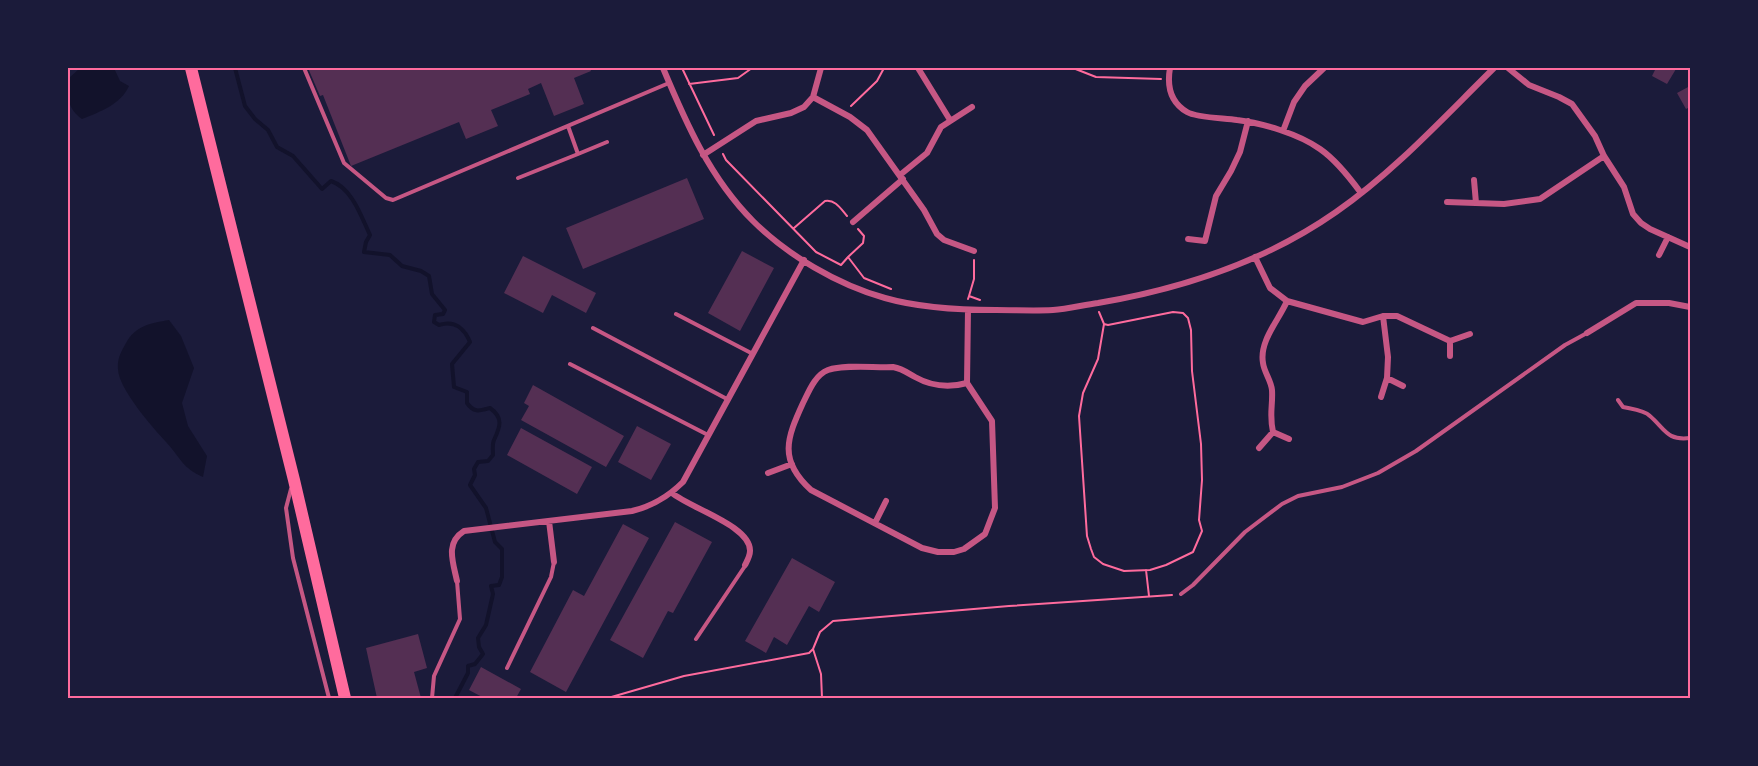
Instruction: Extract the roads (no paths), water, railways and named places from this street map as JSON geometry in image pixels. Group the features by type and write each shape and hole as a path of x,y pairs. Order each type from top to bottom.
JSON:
{"highway":[{"path":"191,68 294,480 345,699"}],"street":[{"path":"663,68 703,155 720,182 754,222 785,248 833,278 884,298 927,306 968,310 1054,310 1096,303 1170,289 1255,257 1334,213 1393,168 1429,135 1494,68"},
{"path":"703,155 756,121 791,114 804,108 813,97 821,68"},
{"path":"918,68 950,120"},
{"path":"1170,68 1168,80 1174,101 1190,114 1248,121 1283,131 1320,148 1361,193"},
{"path":"1283,131 1294,102 1305,86 1324,68"},
{"path":"1508,68 1529,85 1559,96 1572,104 1595,136 1604,156 1624,187 1633,214 1641,223 1690,248"},
{"path":"813,97 843,113 867,130 924,210 937,234 944,240 974,251"},
{"path":"853,222 927,153 941,127 972,107"},
{"path":"1188,239 1205,241 1216,196 1240,152 1248,121"},
{"path":"1447,202 1504,204 1540,199 1604,156"},
{"path":"1474,180 1476,203"},
{"path":"1659,255 1668,237"},
{"path":"1255,257 1270,288 1287,301 1363,322 1383,316 1398,316 1450,341 1470,334"},
{"path":"457,581 450,549 456,536 464,531 639,510 672,493 683,482 804,260"},
{"path":"1273,432 1269,416 1272,391 1263,363 1269,333 1287,301"},
{"path":"1587,333 1636,303 1669,303 1690,307"},
{"path":"967,383 936,384 914,376 904,369 893,367 827,370 816,378 789,434 788,447 792,464 800,480 811,490 922,548 938,552 954,552 964,549 985,534 995,508 992,421 967,383 968,310"},
{"path":"1381,397 1387,378 1388,357 1383,316"},
{"path":"1450,341 1450,356"},
{"path":"1387,378 1403,386"},
{"path":"1273,432 1289,439"},
{"path":"1259,448 1273,432"},
{"path":"768,473 792,464"},
{"path":"672,493 741,532 748,543 750,553 745,565"},
{"path":"875,523 886,501"},
{"path":"549,521 554,562"}],"lane":[{"path":"304,68 345,163 386,198 393,200 670,83"},
{"path":"568,126 578,154"},
{"path":"518,178 607,142"},
{"path":"676,314 753,354"},
{"path":"593,328 728,400"},
{"path":"1181,594 1193,585 1245,532 1282,504 1298,496 1342,487 1378,473 1416,451 1536,364 1587,333"},
{"path":"570,364 709,435"},
{"path":"1618,400 1623,407 1649,414 1667,434 1681,439 1690,438"},
{"path":"294,480 286,507 293,558 329,699"},
{"path":"507,668 551,577 554,562"},
{"path":"696,639 745,565"},
{"path":"432,699 434,676 460,619 457,581"}],"waterway":[{"path":"235,68 245,106 268,130 277,147 293,156 322,189 331,181 350,196 370,235 364,252 390,255 402,266 421,271 429,276 432,294 445,310 443,314 435,315 434,322 439,325 458,326 470,342 452,364 454,387 467,392 467,403 474,410 490,408 499,419 500,423 493,443 493,455 488,461 478,462 470,485 486,508 495,542 502,549 502,577 499,585 491,586 493,594 486,625 478,638 483,654 475,664 468,666 468,673 455,698"}]}
